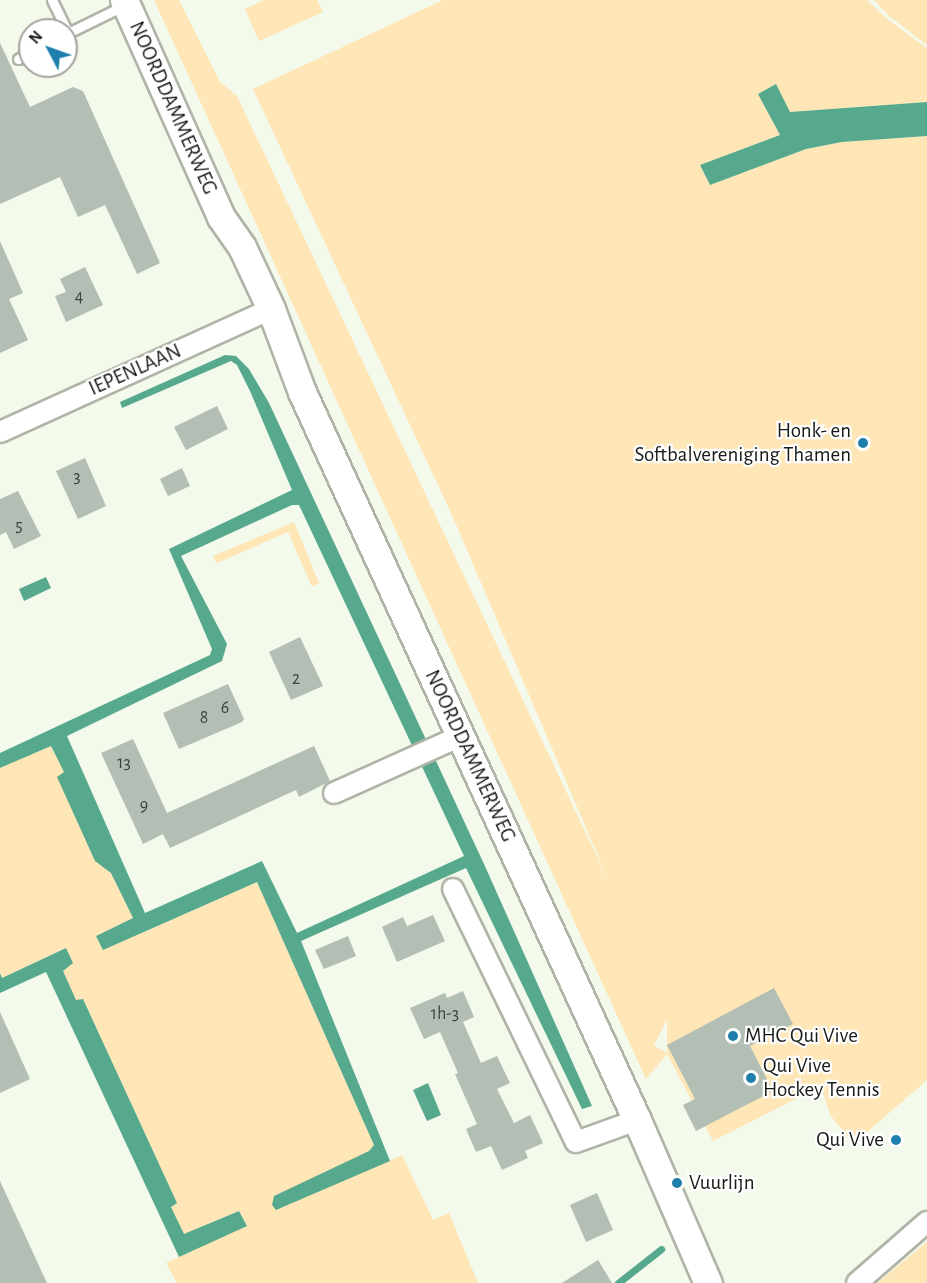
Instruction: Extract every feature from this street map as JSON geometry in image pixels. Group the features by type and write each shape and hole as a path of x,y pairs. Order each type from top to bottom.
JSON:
{"street":[{"name":"NOORDDAMMERWEG","path":"125,2 221,217 242,247 263,312 302,392 450,740 637,1120 708,1283"},
{"name":"IEPENLAAN","path":"0,432 263,312"},
{"path":"334,794 450,740"},
{"path":"453,889 576,1142 637,1120"},
{"path":"857,1283 927,1222"}],"lane":[{"path":"52,0 60,18"},
{"path":"78,28 125,2"}],"shaded area":[{"path":"154,0 179,0 220,82 237,96 610,884 452,515 253,89 443,0 867,0 887,19 927,48 927,102 790,112 776,84 758,94 780,135 700,165 710,185 806,149 842,142 927,136 927,1080 865,1134 849,1138 830,1115 821,1086 713,1141 667,1054 646,1079","holes":["667,1020 667,1052 654,1045"]},
{"path":"264,0 317,0 323,12 259,41 245,9"},
{"path":"874,0 927,0 927,45 889,16"},
{"path":"776,84 790,112 927,102 927,136 842,142 806,149 710,185 700,165 780,135 758,94"},
{"path":"225,355 236,356 249,369 269,403 484,864 592,1106 582,1109 466,868 301,941 390,1161 276,1210 272,1205 274,1196 369,1151 374,1145 257,882 103,950 96,936 133,918 111,873 95,861 57,777 64,772 51,746 0,768 0,753 210,655 212,649 169,549 292,490 250,391 237,365 231,361 122,408 120,402","holes":["292,505 299,505 464,856 297,933 262,861 145,913 67,736 222,661 227,644 181,556"]},
{"path":"294,522 319,583 312,587 288,532 217,563 213,556"},
{"path":"46,577 51,588 24,601 19,589"},
{"path":"50,745 64,772 95,861 111,873 133,918 96,936 103,950 257,882 374,1145 369,1151 275,1210 402,1155 433,1220 449,1213 478,1283 177,1283 166,1263 247,1225 239,1211 184,1235 171,1207 177,1203 83,999 76,1001 63,971 73,962 65,948 2,978 0,973 0,768"},
{"path":"66,948 73,963 63,971 76,1000 83,999 177,1203 171,1207 184,1234 239,1211 247,1226 179,1257 46,972 0,993 0,973 2,978"},
{"path":"428,1083 441,1115 427,1121 413,1090"},
{"path":"927,1242 927,1283 877,1283"}],"building":[{"path":"0,43 30,107 73,87 83,91 160,263 137,274 105,205 78,217 60,177 0,204"},
{"path":"0,241 23,293 9,299 28,340 0,353"},
{"path":"85,267 103,305 66,322 55,296 66,292 60,279"},
{"path":"217,406 228,429 186,450 174,427"},
{"path":"85,458 106,506 78,519 56,471"},
{"path":"182,468 190,486 168,496 160,479"},
{"path":"18,491 41,536 14,549 6,532 0,535 0,499"},
{"path":"300,637 323,686 291,700 269,652"},
{"path":"228,684 244,719 242,722 179,749 163,713"},
{"path":"133,739 167,813 314,746 330,781 299,797 296,790 170,848 163,834 143,844 101,753"},
{"path":"433,915 445,941 397,962 382,927 403,917 407,926"},
{"path":"348,936 356,956 324,969 315,950"},
{"path":"774,988 793,1024 750,1046 773,1091 696,1131 683,1105 695,1099 667,1045"},
{"path":"463,991 474,1017 463,1022 481,1063 497,1056 510,1083 497,1089 514,1123 530,1115 543,1143 525,1151 528,1158 502,1170 491,1146 476,1152 466,1129 477,1124 440,1032 424,1039 410,1008 445,993 447,998"},
{"path":"0,1012 30,1079 0,1093"},
{"path":"0,1181 47,1283 0,1283"},
{"path":"597,1193 613,1230 586,1242 570,1205"},
{"path":"598,1260 612,1283 562,1283"}],"waterway":[{"path":"618,1283 661,1249"}],"place":[{"name":"Honk- en Softbalvereniging Thamen","path":"863,443"},
{"name":"MHC Qui Vive","path":"733,1036"},
{"name":"Qui Vive Hockey Tennis","path":"751,1078"},
{"name":"Qui Vive","path":"896,1140"},
{"name":"Vuurlijn","path":"677,1183"}]}
